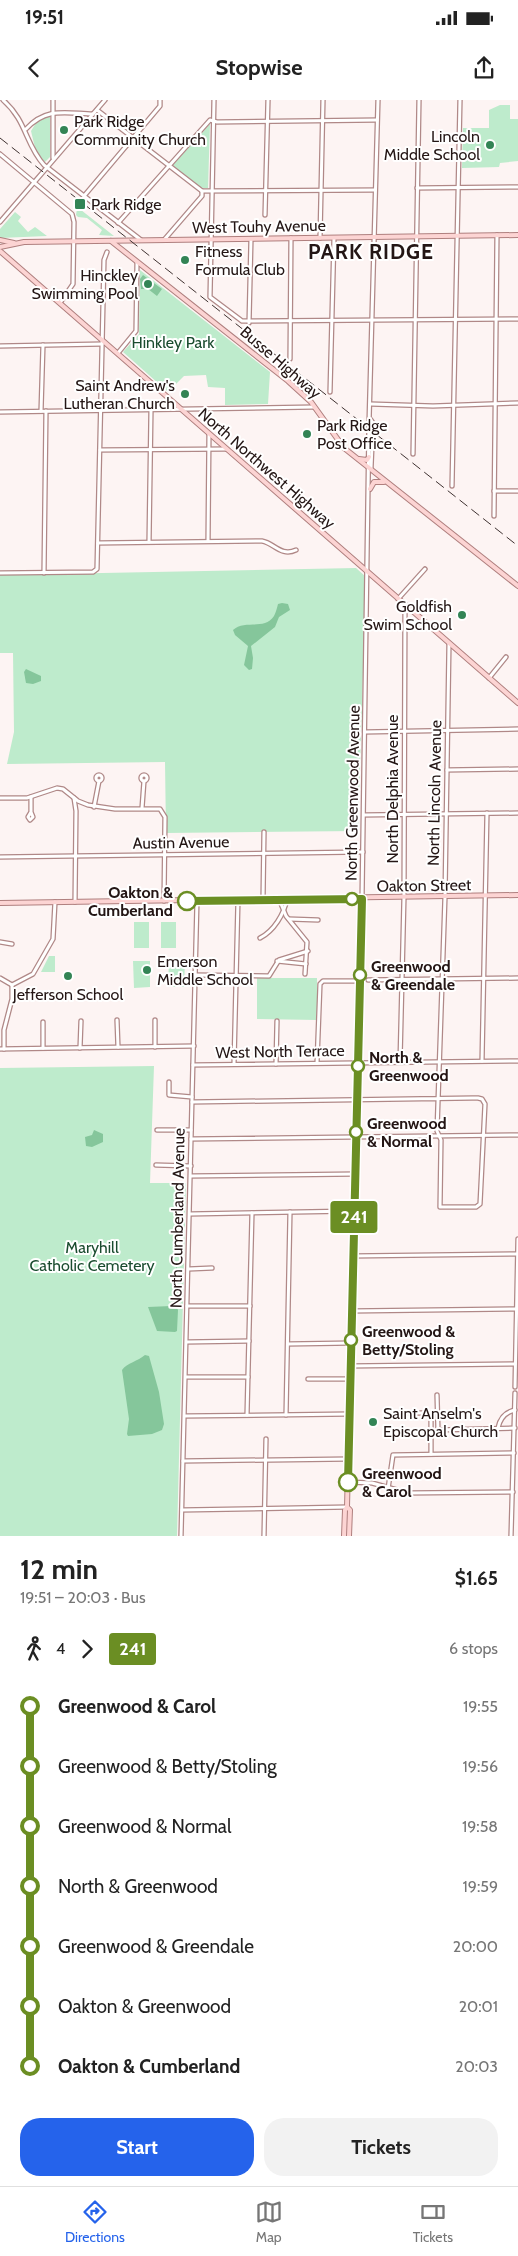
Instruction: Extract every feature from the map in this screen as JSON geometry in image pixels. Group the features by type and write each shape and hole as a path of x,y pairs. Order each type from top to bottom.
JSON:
{"main road":[{"name":"West Touhy Avenue","path":"0,249 16,243 518,235"},
{"path":"0,240 16,243"},
{"name":"Busse Highway","path":"111,242 288,381 315,407 336,438 356,459 518,586"},
{"name":"North Northwest Highway","path":"0,249 102,342 118,353 518,703"},
{"path":"356,459 367,460 369,456"},
{"path":"370,489 376,481 386,482"},
{"name":"Oakton Street","path":"0,903 362,899 518,895"},
{"name":"North Greenwood Avenue","path":"344,1536 348,1482 362,899"},
{"name":"North Greenwood Avenue","path":"347,1507 350,1510 349,1536"}],"street":[{"path":"3,100 20,118 33,150 46,167 142,241"},
{"path":"53,100 53,159"},
{"path":"0,222 105,100"},
{"path":"84,196 160,106 160,100"},
{"path":"214,100 210,297 242,322 518,319"},
{"path":"265,215 268,100"},
{"path":"320,238 323,100"},
{"name":"North Greenwood Avenue","path":"370,470 378,100"},
{"path":"413,454 419,100"},
{"path":"452,486 460,100"},
{"path":"97,110 202,191 375,190"},
{"path":"26,129 39,116 93,114"},
{"path":"118,223 210,120 217,122 377,120"},
{"path":"0,154 70,211 74,220 72,284 60,303"},
{"path":"417,188 518,187"},
{"path":"164,240 202,196 202,191"},
{"path":"494,516 497,235"},
{"path":"290,359 291,238"},
{"path":"330,392 334,238"},
{"path":"249,323 251,239"},
{"path":"0,573 97,571 104,260 107,252"},
{"path":"118,353 136,331 137,262"},
{"path":"0,346 102,342"},
{"path":"41,411 43,345"},
{"path":"371,404 453,406 518,403"},
{"path":"0,412 315,407"},
{"path":"150,542 151,410"},
{"path":"44,572 46,411"},
{"name":"North Greenwood Avenue","path":"362,899 370,470 373,423 371,419"},
{"path":"208,541 209,434"},
{"path":"100,450 227,449"},
{"path":"494,491 518,490"},
{"path":"98,543 265,541 280,550 291,552 296,550"},
{"path":"398,599 425,569"},
{"name":"North Delphia Avenue","path":"400,1062 404,898 406,605"},
{"name":"North Lincoln Avenue","path":"449,644 445,897 438,1131 441,1140 440,1207 479,1206 481,1201 483,1135"},
{"path":"489,678 506,657"},
{"path":"365,732 518,729"},
{"path":"447,770 518,768"},
{"path":"94,807 99,781"},
{"path":"142,808 144,781"},
{"path":"0,798 31,796 57,788 64,789 84,804 94,807 115,809 155,808 162,810 165,817 164,901"},
{"path":"31,796 31,812"},
{"path":"73,797 76,811 74,902"},
{"path":"76,811 84,804"},
{"path":"482,1062 487,813"},
{"path":"364,815 518,813"},
{"path":"263,900 264,832"},
{"name":"Austin Avenue","path":"0,857 363,852"},
{"path":"280,899 288,919 305,939 308,951 305,974"},
{"path":"260,938 272,931 284,911 287,899"},
{"path":"234,1064 238,900"},
{"name":"North Cumberland Avenue","path":"181,1536 197,901"},
{"path":"12,985 33,974 54,937 55,902"},
{"path":"288,919 318,920"},
{"path":"0,942 12,944"},
{"path":"196,975 269,976 277,960 308,951"},
{"path":"277,960 306,964"},
{"path":"0,978 12,985"},
{"path":"368,980 518,978"},
{"path":"317,1063 320,983 360,981"},
{"path":"12,985 12,999 4,1030 2,1049 194,1046"},
{"path":"118,1020 118,1047"},
{"path":"155,1020 155,1047"},
{"path":"80,1048 81,1021"},
{"path":"276,1064 277,1021"},
{"path":"43,1022 43,1048"},
{"name":"West North Terrace","path":"193,1065 518,1061"},
{"path":"169,1082 168,1093 171,1096 192,1097"},
{"path":"192,1102 478,1098 484,1100 483,1135"},
{"path":"157,1130 191,1130"},
{"path":"191,1140 518,1135"},
{"path":"156,1165 191,1166"},
{"path":"191,1176 355,1174"},
{"path":"190,1214 354,1211"},
{"path":"247,1415 252,1212"},
{"path":"286,1415 290,1212"},
{"path":"515,1387 518,1239"},
{"path":"353,1256 518,1254"},
{"path":"189,1269 212,1268"},
{"path":"188,1306 250,1306"},
{"path":"352,1311 516,1308"},
{"path":"187,1342 249,1341"},
{"path":"288,1344 351,1343"},
{"path":"350,1366 515,1364"},
{"path":"186,1377 248,1377"},
{"path":"308,1379 350,1379"},
{"path":"511,1536 516,1393"},
{"path":"437,1396 436,1423 438,1430 515,1428"},
{"path":"498,1428 502,1416 509,1411 516,1411"},
{"path":"392,1413 431,1413 432,1454"},
{"path":"185,1416 349,1414"},
{"path":"431,1423 436,1423"},
{"path":"264,1536 266,1438"},
{"path":"388,1489 393,1455 514,1453"},
{"path":"183,1461 348,1459"},
{"path":"348,1482 367,1482 388,1489 414,1493 513,1492"},
{"path":"182,1510 347,1507"}],"green space":[{"name":"Lincoln Middle School","path":"500,105 510,105 510,119 518,119 518,161 500,163 499,167 462,168 463,128 489,128 489,110"},
{"path":"50,115 50,157 45,162 36,152 31,131 39,118"},
{"path":"210,124 208,188 203,188 188,181 171,167"},
{"path":"77,209 81,210 114,236 99,235 102,230 87,218 78,217 76,215"},
{"path":"15,212 21,217 18,221 28,232 35,227 47,236 0,238 0,229"},
{"name":"Hinkley Park","path":"140,270 270,372 268,404 225,405 225,388 208,387 206,375 184,376 168,392 123,352 139,334"},
{"path":"356,568 366,577 358,831 166,833 165,762 7,764 14,732 13,653 0,653 0,575"},
{"path":"134,922 149,922 149,948 134,948"},
{"path":"161,922 176,922 176,948 161,948"},
{"path":"49,956 55,956 55,972 41,972"},
{"path":"133,961 150,961 150,987 134,988"},
{"path":"169,961 185,961 184,987 168,987"},
{"path":"257,978 317,978 317,1020 257,1019"},
{"name":"Maryhill Catholic Cemetery","path":"154,1066 150,1183 186,1183 177,1536 0,1536 0,1068"}],"shaded area":[{"name":"Hinckley Swimming Pool","path":"143,275 162,289 157,296 148,289 141,289 140,279"},
{"path":"278,604 288,604 290,610 279,617 275,627 251,646 253,658 252,669 249,670 244,665 248,646 235,635 233,630 243,625 265,623 274,616"},
{"path":"26,669 41,676 41,681 33,684 26,683 24,672"},
{"path":"94,1130 103,1134 103,1142 92,1147 86,1146 85,1137 92,1135"},
{"path":"177,1260 175,1304 178,1310 177,1331 157,1331 148,1307 171,1306"},
{"path":"145,1355 149,1356 159,1392 164,1424 162,1430 152,1434 128,1436 129,1419 122,1370"}],"railway":[{"path":"0,138 518,546"}],"bus line":[{"name":"241","path":"187,901 362,899 348,1482"}],"place":[{"name":"Park Ridge Community Church","path":"64,130"},
{"name":"Lincoln Middle School","path":"490,145"},
{"name":"Park Ridge","path":"80,204"},
{"name":"Fitness Formula Club","path":"185,260"},
{"name":"Hinckley Swimming Pool","path":"148,284"},
{"name":"Saint Andrew's Lutheran Church","path":"185,394"},
{"name":"Park Ridge Post Office","path":"307,434"},
{"name":"Goldfish Swim School","path":"462,615"},
{"name":"Oakton & Cumberland","path":"187,901"},
{"name":"Emerson Middle School","path":"147,970"},
{"name":"Greenwood & Greendale","path":"360,975"},
{"name":"Jefferson School","path":"68,976"},
{"name":"North & Greenwood","path":"358,1066"},
{"name":"Greenwood & Normal","path":"356,1132"},
{"name":"Greenwood & Betty/Stoling","path":"351,1340"},
{"name":"Saint Anselm's Episcopal Church","path":"373,1422"},
{"name":"Greenwood & Carol","path":"348,1482"}],"district":[{"name":"PARK RIDGE","path":"371,252"}]}
